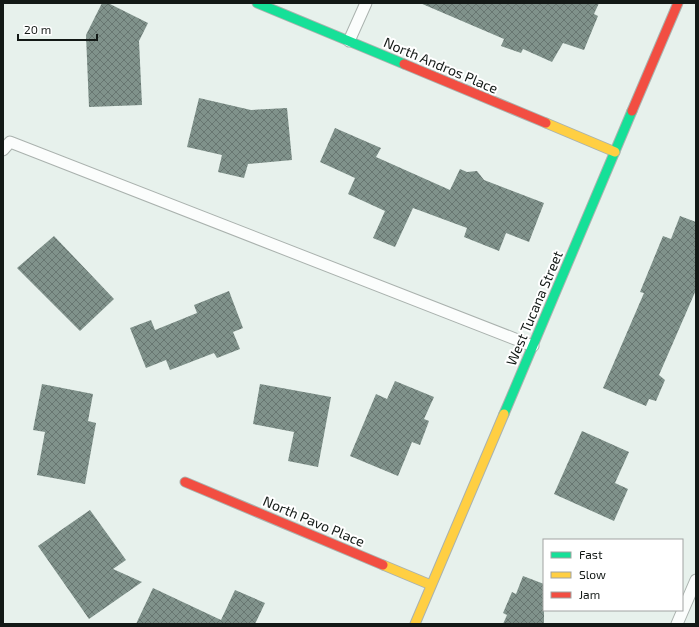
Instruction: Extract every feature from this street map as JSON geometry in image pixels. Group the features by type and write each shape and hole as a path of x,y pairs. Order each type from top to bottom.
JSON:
{"street":[{"name":"North Andros Place","path":"257,3 615,152"},
{"name":"West Tucana Street","path":"415,624 678,3"},
{"name":"North Pavo Place","path":"185,482 431,585"}],"lane":[{"path":"349,42 366,3"},
{"path":"3,150 10,142 533,346"},
{"path":"678,624 696,580"}],"building":[{"path":"102,3 108,3 148,23 139,41 142,105 89,107 86,35"},
{"path":"420,3 599,3 594,14 598,16 584,50 563,43 552,62 523,49 521,53 501,46 504,39"},
{"path":"199,98 251,110 287,108 292,160 248,164 244,178 218,172 222,155 187,147"},
{"path":"335,128 381,148 376,157 450,190 460,169 467,172 477,171 484,180 544,203 529,242 506,233 499,251 464,237 467,228 413,208 395,247 373,238 385,211 348,194 355,178 320,162"},
{"path":"680,216 696,222 696,290 659,375 665,380 656,401 649,399 646,406 603,388 644,293 640,292 663,236 671,239"},
{"path":"54,236 114,299 80,331 17,268"},
{"path":"229,291 243,328 233,332 240,349 217,358 214,353 170,370 166,360 146,368 130,328 151,320 155,330 197,313 194,305"},
{"path":"395,381 434,397 424,419 429,421 420,445 412,442 398,476 350,456 376,394 387,399"},
{"path":"42,384 93,394 88,421 96,423 85,484 37,475 45,432 33,430"},
{"path":"260,384 331,397 318,467 288,461 294,432 253,424"},
{"path":"582,431 629,452 615,483 628,489 614,521 554,494"},
{"path":"90,510 126,560 113,569 142,582 89,619 38,546"},
{"path":"523,576 543,584 544,624 503,624 507,615 503,613 512,592 516,594"},
{"path":"153,588 221,620 235,590 265,603 255,624 136,624"}],"traffic: fast":[{"path":"257,3 404,64"},
{"path":"504,414 632,111"}],"traffic: slow":[{"path":"546,123 615,152"},
{"path":"415,624 504,414"},
{"path":"383,565 431,585"}],"traffic: jam":[{"path":"632,111 678,3"},
{"path":"404,64 546,123"},
{"path":"185,482 383,565"}]}
